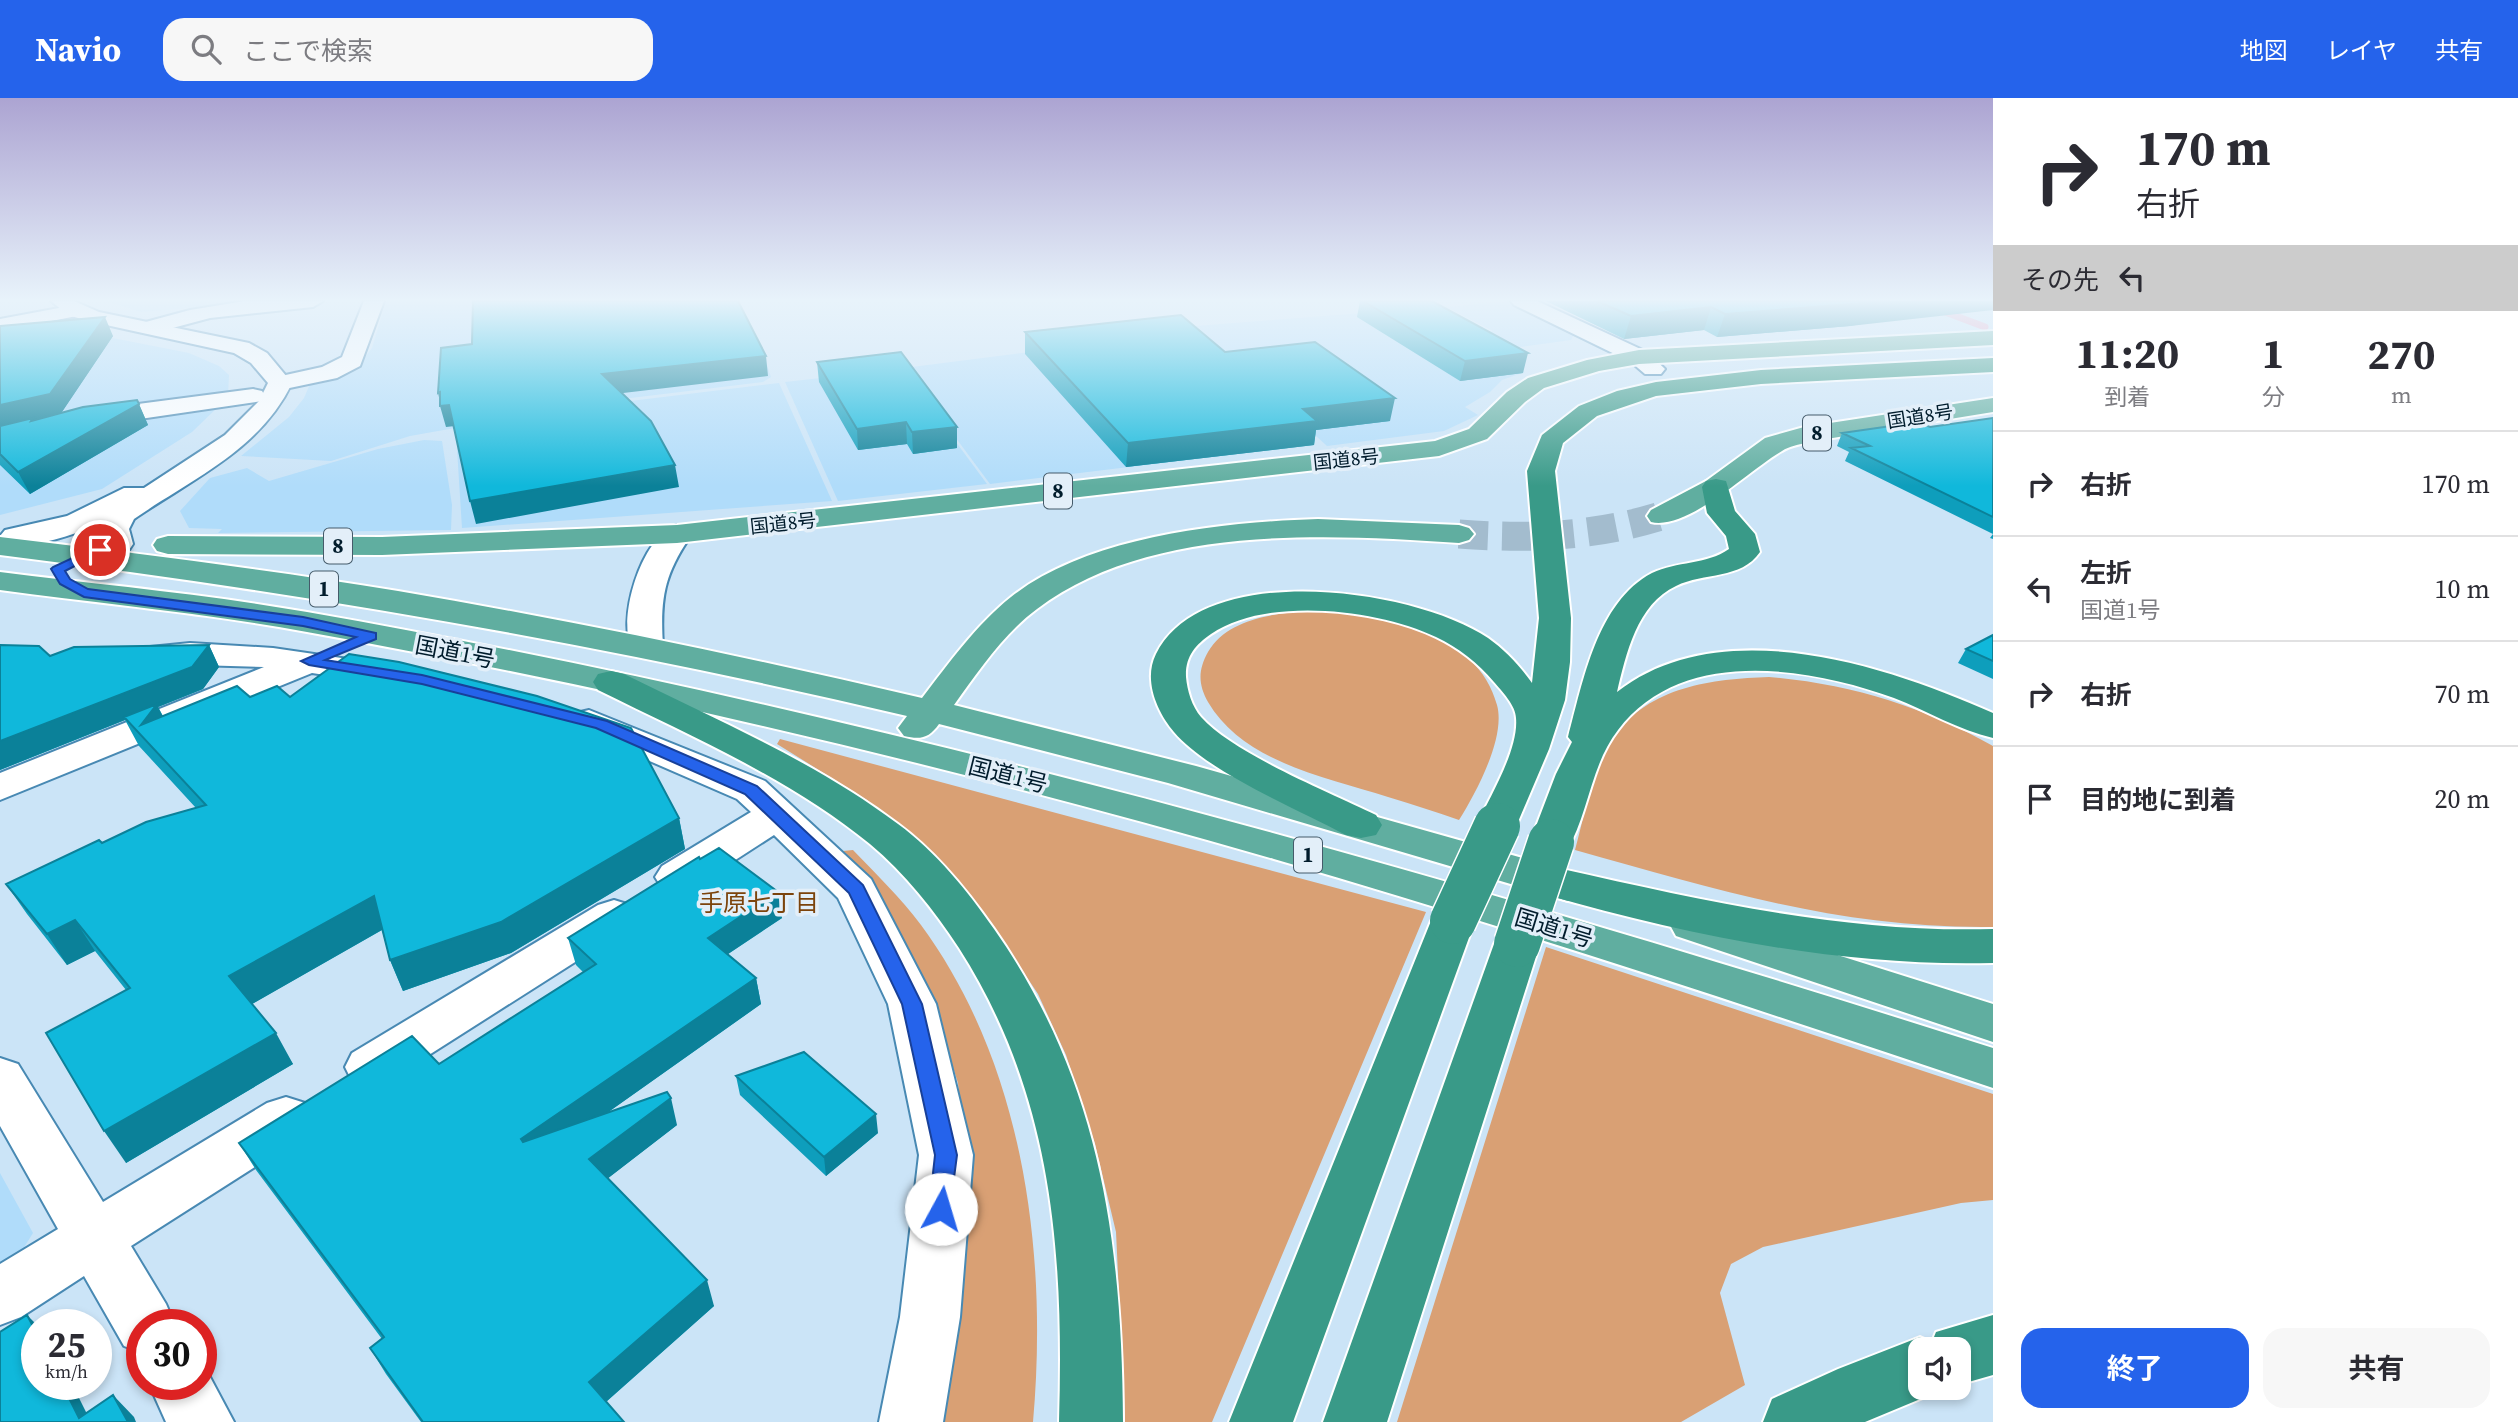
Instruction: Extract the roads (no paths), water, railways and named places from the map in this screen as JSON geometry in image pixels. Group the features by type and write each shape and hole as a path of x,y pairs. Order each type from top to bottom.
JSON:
{"highway":[{"name":"国道8号","path":"677,534 1439,448 1478,434 1516,397 1536,383 1560,373 1649,363"},
{"path":"1261,1422 1453,921 1530,749 1547,700 1553,662 1555,618 1541,471 1551,440 1575,419 1626,396 1695,384 1761,377 1993,365"},
{"name":"国道8号","path":"1661,516 1716,487 1774,444 1804,435 1993,405"},
{"path":"1355,1422 1580,760 1614,640 1643,592 1666,579 1727,566 1745,552 1740,534 1721,513 1716,487"},
{"path":"901,748 985,642 1021,605 1072,576 1126,553 1189,538 1272,528 1358,527 1458,534"},
{"name":"8","path":"5,539 118,544 382,546 677,534"},
{"name":"国道1号","path":"5,539 82,555 277,581 646,646 930,712 1361,825 1562,884 1993,1023"},
{"name":"8","path":"84,593 65,582 58,569 82,555 118,544"},
{"name":"国道1号","path":"0,581 303,621 611,682 901,748 1185,821 1376,875 1566,931 1993,1068"},
{"path":"1361,825 1243,762 1189,727 1172,699 1168,667 1179,644 1197,626 1230,609 1311,600 1386,611 1439,627 1473,643 1503,668 1520,689 1535,716 1530,749"},
{"path":"1580,760 1598,730 1635,692 1684,671 1735,662 1786,663 1839,671 1896,686 1950,705 1993,727"},
{"path":"611,682 827,793 886,835 941,890 989,954 1035,1035 1067,1134 1088,1244 1091,1422"},
{"path":"1562,884 1732,923 1820,937 1911,946 1993,946"},
{"path":"1971,1351 1993,1345"},
{"path":"1795,1422 1860,1391 1908,1373"}],"street":[{"path":"263,363 275,378"},
{"path":"5,539 47,532 100,516 193,455 234,423 253,396 275,378 329,373 349,363"},
{"path":"118,544 114,529 123,514 214,455 254,423 275,378"},
{"path":"0,439 92,418 253,396"},
{"path":"646,646 643,603 650,575 677,534"},
{"path":"0,788 371,636"},
{"path":"124,656 206,653 309,661 422,680 602,725 751,790 778,814 856,890 912,1004 946,1155 930,1317 911,1422"},
{"path":"0,1297 778,814"},
{"path":"0,1079 136,1309"},
{"path":"189,1400 202,1422"}],"tunnel":[{"path":"1459,534 1561,535 1611,528 1661,516"}],"district":[{"name":"手原七丁目","path":"759,903"}]}
